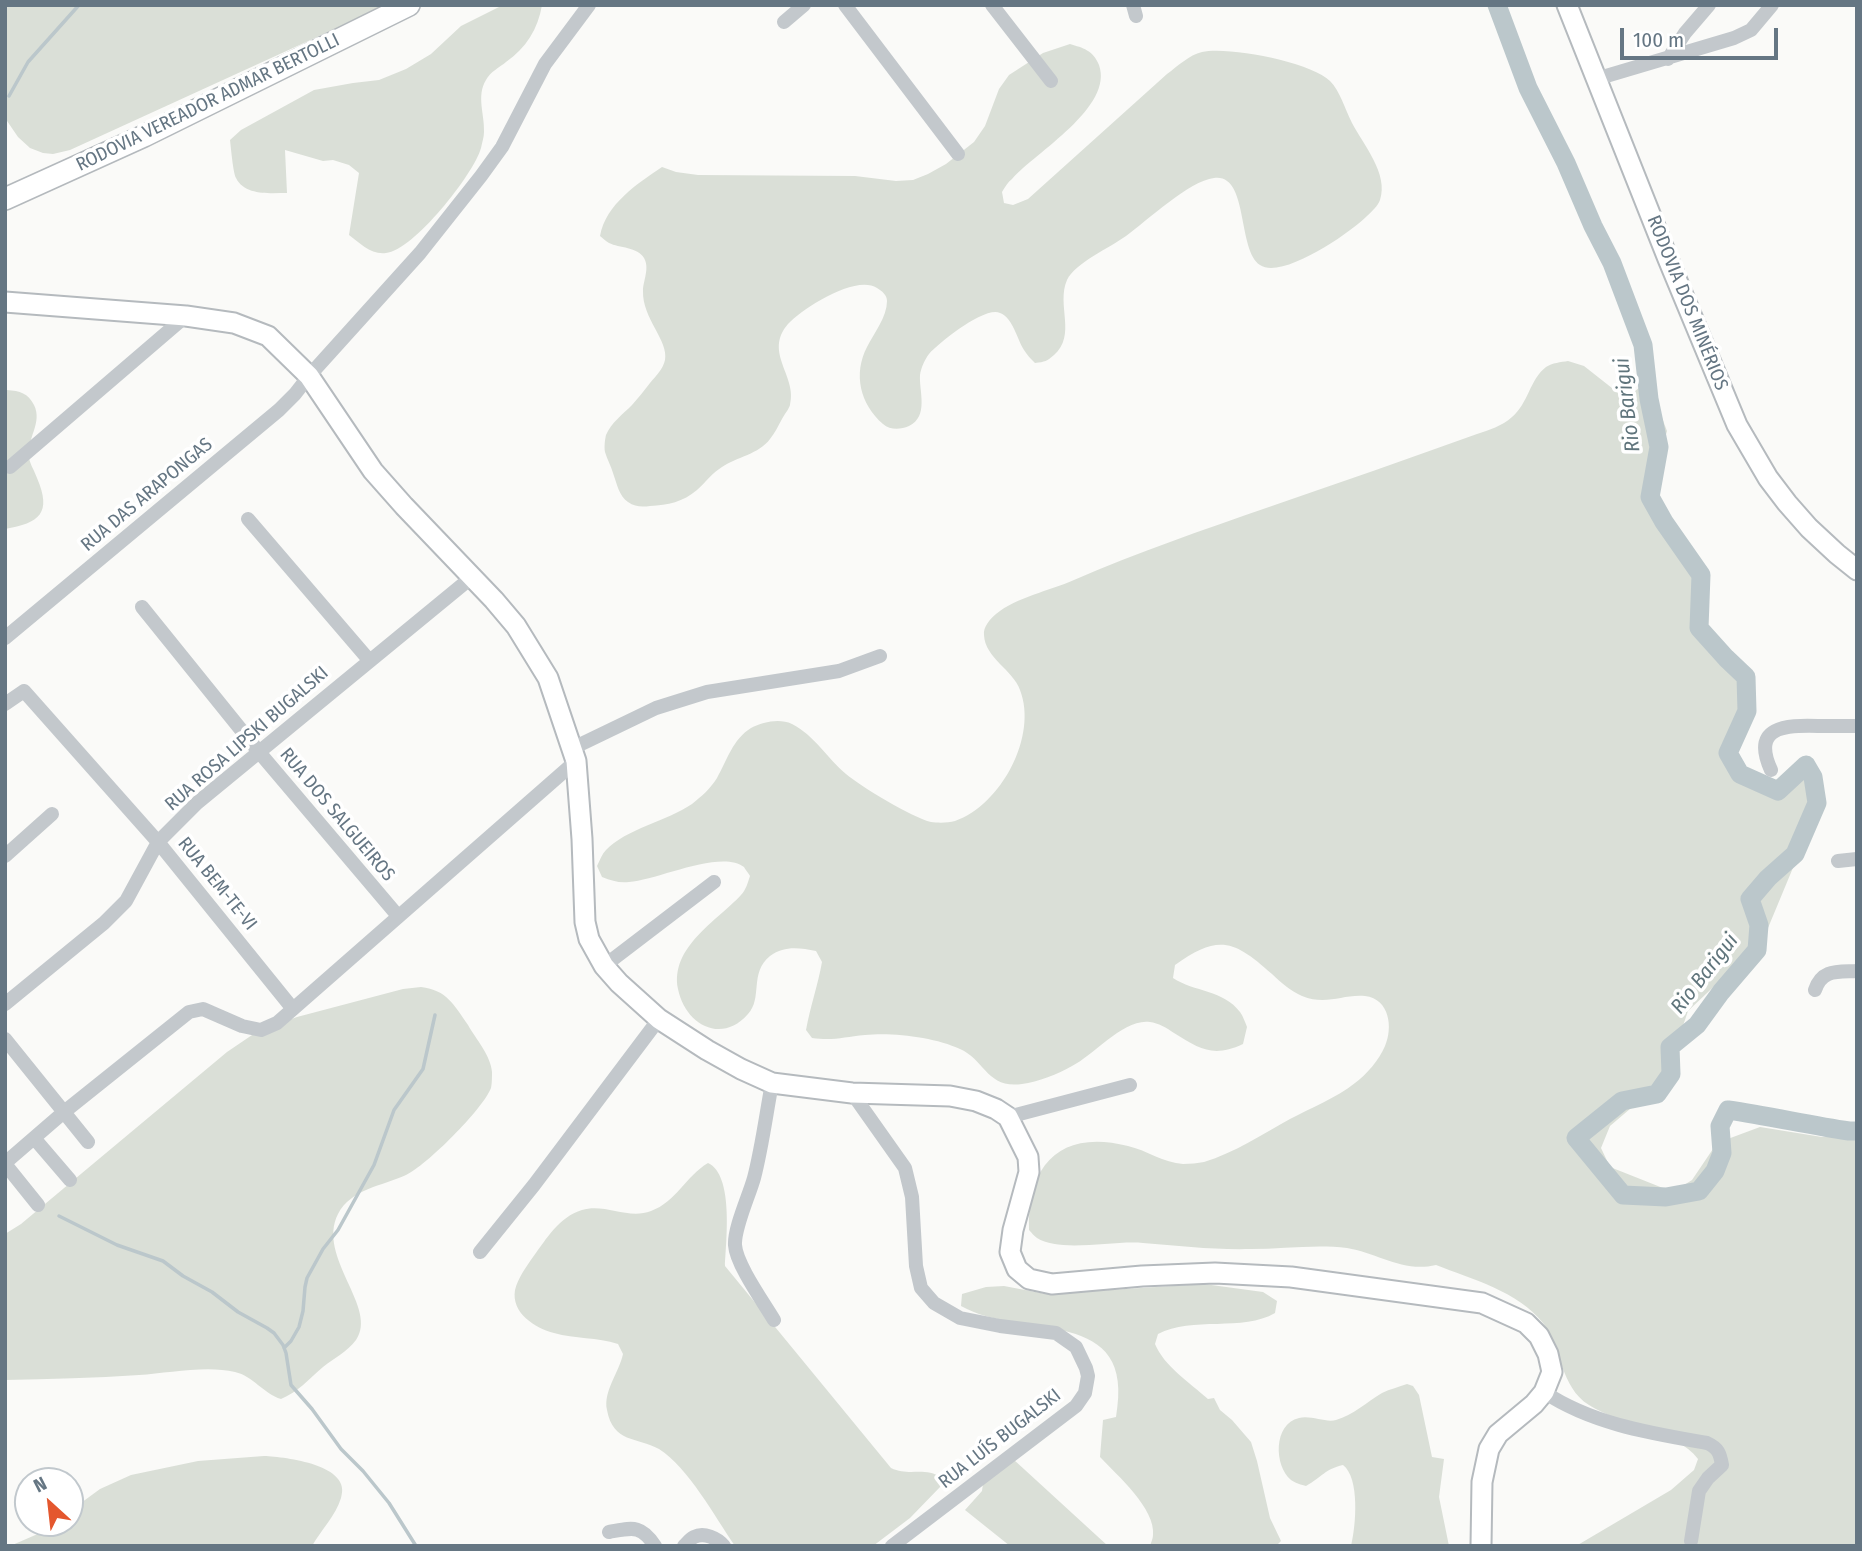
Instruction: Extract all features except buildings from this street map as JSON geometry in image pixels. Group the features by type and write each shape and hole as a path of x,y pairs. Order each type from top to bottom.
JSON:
{"highway":[{"name":"RODOVIA VEREADOR ADMAR BERTOLLI","path":"5,199 144,136 409,5"}],"main road":[{"name":"RODOVIA DOS MINÉRIOS","path":"1567,5 1737,425 1768,478 1787,503 1827,545 1857,570"},
{"path":"5,302 186,316 234,323 268,336 309,376 373,471 516,626 548,678 574,755 582,839 585,922 589,939 604,966 659,1019 741,1069 772,1083 852,1093 950,1096 976,1101 1008,1117 1028,1157 1029,1172 1013,1230 1010,1252 1017,1269 1029,1279 1052,1284 1142,1276 1228,1274 1291,1277 1482,1303 1526,1323 1539,1336 1548,1354 1552,1372 1544,1392 1534,1404 1498,1434 1489,1449 1482,1482 1481,1546"}],"street":[{"name":"RUA DAS ARAPONGAS","path":"5,638 295,394 420,253 481,176 502,147 545,64 589,5"},
{"path":"784,23 804,5"},
{"path":"845,5 958,154"},
{"path":"992,5 1051,81"},
{"path":"1668,59 1685,33 1709,5"},
{"path":"1596,79 1744,34 1758,23 1772,5"},
{"path":"10,467 186,316"},
{"path":"248,519 369,660"},
{"name":"RUA ROSA LIPSKI BUGALSKI","path":"5,1004 104,923 126,901 158,842 197,803 472,577"},
{"name":"RUA DOS SALGUEIROS","path":"142,607 259,752 398,916"},
{"path":"38,1205 5,1163 64,1112 189,1012 203,1009 242,1026 261,1030 276,1023 574,755 656,708 707,692 839,671 880,656"},
{"name":"RUA BEM-TE-VI","path":"5,704 24,691 158,842 293,1009"},
{"path":"1771,770 1765,749 1769,737 1777,729 1790,725 1857,726"},
{"path":"5,856 52,814"},
{"path":"1838,860 1857,859"},
{"path":"604,966 714,882"},
{"path":"1815,990 1818,980 1824,975 1857,971"},
{"path":"480,1252 659,1019"},
{"path":"5,1039 88,1142"},
{"path":"772,1083 756,1170 734,1247 774,1320"},
{"path":"1008,1117 1130,1085"},
{"name":"RUA LUÍS BUGALSKI","path":"852,1093 905,1168 912,1197 916,1266 921,1288 934,1303 960,1318 1056,1333 1076,1347 1088,1376 1085,1393 1076,1406 892,1546"},
{"path":"34,1138 70,1180"},
{"path":"1544,1392 1591,1417 1715,1447 1720,1454 1722,1465 1699,1491 1691,1541"},
{"path":"609,1532 639,1529 647,1534 655,1546"},
{"path":"684,1546 695,1536 707,1535 724,1546"}],"shaded area":[{"path":"5,5 387,5 70,150 53,154 30,148 18,137 5,118"},
{"path":"503,5 542,5 538,22 525,44 490,75 483,86 481,99 484,134 476,160 441,210 398,249 386,253 375,252 349,235 359,173 349,165 285,150 287,193 252,191 240,184 236,178 230,140 241,130 314,90 379,80 406,69 431,54 461,26"},
{"path":"1070,44 1083,48 1097,60 1101,81 1095,97 1070,128 1009,182 1002,192 1004,203 1013,205 1028,199 1167,74 1193,56 1214,51 1269,57 1306,68 1330,81 1340,95 1378,170 1382,190 1379,202 1358,224 1331,243 1299,261 1270,268 1260,265 1253,257 1233,187 1225,180 1214,178 1193,186 1126,236 1077,267 1071,274 1064,290 1064,338 1061,347 1048,360 1035,363 1024,350 1008,319 1000,313 984,315 963,326 929,354 920,375 922,403 919,416 915,422 902,428 895,429 883,424 869,407 861,388 860,368 863,357 885,313 886,297 879,289 868,285 844,289 805,310 788,324 781,335 780,355 790,384 790,405 765,444 722,467 697,490 681,500 663,505 641,506 633,505 625,499 605,452 606,435 659,372 665,360 665,353 644,301 644,258 633,250 609,243 600,236 609,214 624,196 662,167 698,175 855,176 896,181 913,180 946,164 974,142 985,126 999,89 1009,75 1043,53"},
{"path":"1568,361 1584,366 1617,392 1628,397 1640,387 1644,371 1667,431 1654,476 1660,500 1692,551 1705,632 1744,676 1754,699 1733,741 1746,772 1761,785 1792,774 1803,774 1811,795 1812,822 1763,940 1688,1011 1665,1079 1610,1126 1601,1148 1610,1167 1673,1192 1692,1180 1717,1143 1760,1127 1822,1137 1857,1134 1857,1546 1576,1546 1671,1490 1694,1470 1698,1459 1676,1441 1601,1412 1579,1397 1567,1378 1543,1323 1521,1302 1479,1281 1436,1265 1424,1267 1402,1264 1347,1248 1323,1246 1224,1249 1131,1243 1059,1245 1037,1238 1029,1230 1034,1187 1042,1170 1053,1157 1067,1148 1084,1143 1104,1142 1135,1148 1176,1163 1204,1162 1237,1148 1348,1088 1372,1066 1387,1039 1387,1015 1380,1003 1373,998 1357,996 1319,1000 1302,996 1237,948 1215,945 1190,955 1175,965 1173,978 1226,999 1233,1005 1247,1027 1243,1044 1223,1050 1207,1050 1159,1025 1140,1022 1120,1031 1081,1061 1061,1072 1035,1081 1010,1084 994,1078 960,1049 938,1041 888,1034 812,1038 806,1030 822,962 816,951 787,949 770,956 760,970 755,1001 748,1014 727,1028 706,1026 688,1012 678,989 677,974 688,948 743,893 749,874 744,867 734,862 720,861 622,882 602,877 597,866 605,852 624,836 696,801 714,782 740,738 751,728 771,722 787,722 800,729 853,779 912,814 931,822 943,823 972,813 1001,785 1012,767 1024,728 1020,690 1012,676 989,650 984,635 989,621 996,614 1023,599 1146,551 1495,427 1517,412 1536,378 1546,367"},
{"path":"5,391 26,395 34,405 37,418 29,458 41,490 43,508 40,514 27,523 5,529"},
{"path":"421,987 444,995 458,1011 489,1060 491,1086 486,1097 466,1122 427,1161 406,1175 359,1194 338,1214 333,1230 335,1247 360,1313 361,1327 356,1340 349,1348 298,1389 281,1399 241,1374 224,1370 5,1380 5,1234 21,1224 227,1052 258,1031 297,1017 403,989"},
{"path":"708,1163 716,1170 725,1194 725,1266 891,1468 904,1472 935,1474 942,1478 942,1485 910,1518 873,1546 735,1546 700,1493 670,1457 651,1445 620,1434 610,1421 607,1396 623,1354 618,1344 547,1331 526,1318 517,1306 515,1290 522,1273 560,1223 574,1213 591,1208 634,1214 651,1211 667,1202"},
{"path":"1204,1284 1263,1292 1277,1301 1275,1313 1262,1319 1171,1329 1158,1334 1155,1344 1171,1367 1208,1399 1214,1398 1220,1410 1251,1442 1270,1518 1281,1541 1276,1546 1150,1546 1153,1535 1148,1514 1134,1493 1100,1457 1103,1420 1116,1417 1118,1381 1109,1357 1093,1341 1070,1332 986,1316 961,1306 962,1294 986,1287 1004,1286 1046,1294"},
{"path":"1407,1384 1413,1386 1419,1395 1432,1457 1444,1459 1439,1497 1449,1546 1351,1546 1355,1503 1348,1471 1343,1465 1337,1467 1306,1486 1291,1480 1285,1474 1279,1456 1284,1428 1299,1418 1328,1421 1342,1418 1382,1393"},
{"path":"264,1456 301,1461 328,1470 337,1478 342,1487 341,1498 312,1546 10,1546 31,1537 84,1537 84,1501 100,1489 131,1475 198,1461"},
{"path":"1013,1459 1108,1546 1010,1546 965,1510 982,1491 984,1476"}],"waterway":[{"path":"9,96 28,62 79,5"},
{"name":"Rio Barigui","path":"1497,5 1528,88 1612,263 1643,345 1649,399 1659,447 1650,497 1701,575 1699,628 1746,677 1747,711 1728,753 1740,774 1778,791 1806,765 1813,777 1817,803 1795,854 1768,878 1750,899 1759,925 1757,950 1697,1025 1670,1047 1671,1074 1657,1094 1622,1101 1576,1138 1623,1195 1666,1197 1699,1191 1715,1171 1722,1153 1720,1126 1728,1110 1857,1131"},
{"path":"284,1348 299,1327 307,1278 323,1249 338,1230 374,1165 394,1110 423,1069 435,1015"},
{"path":"59,1216 117,1245 163,1261 274,1333 286,1353 291,1385 341,1449 389,1503 416,1546"}]}
